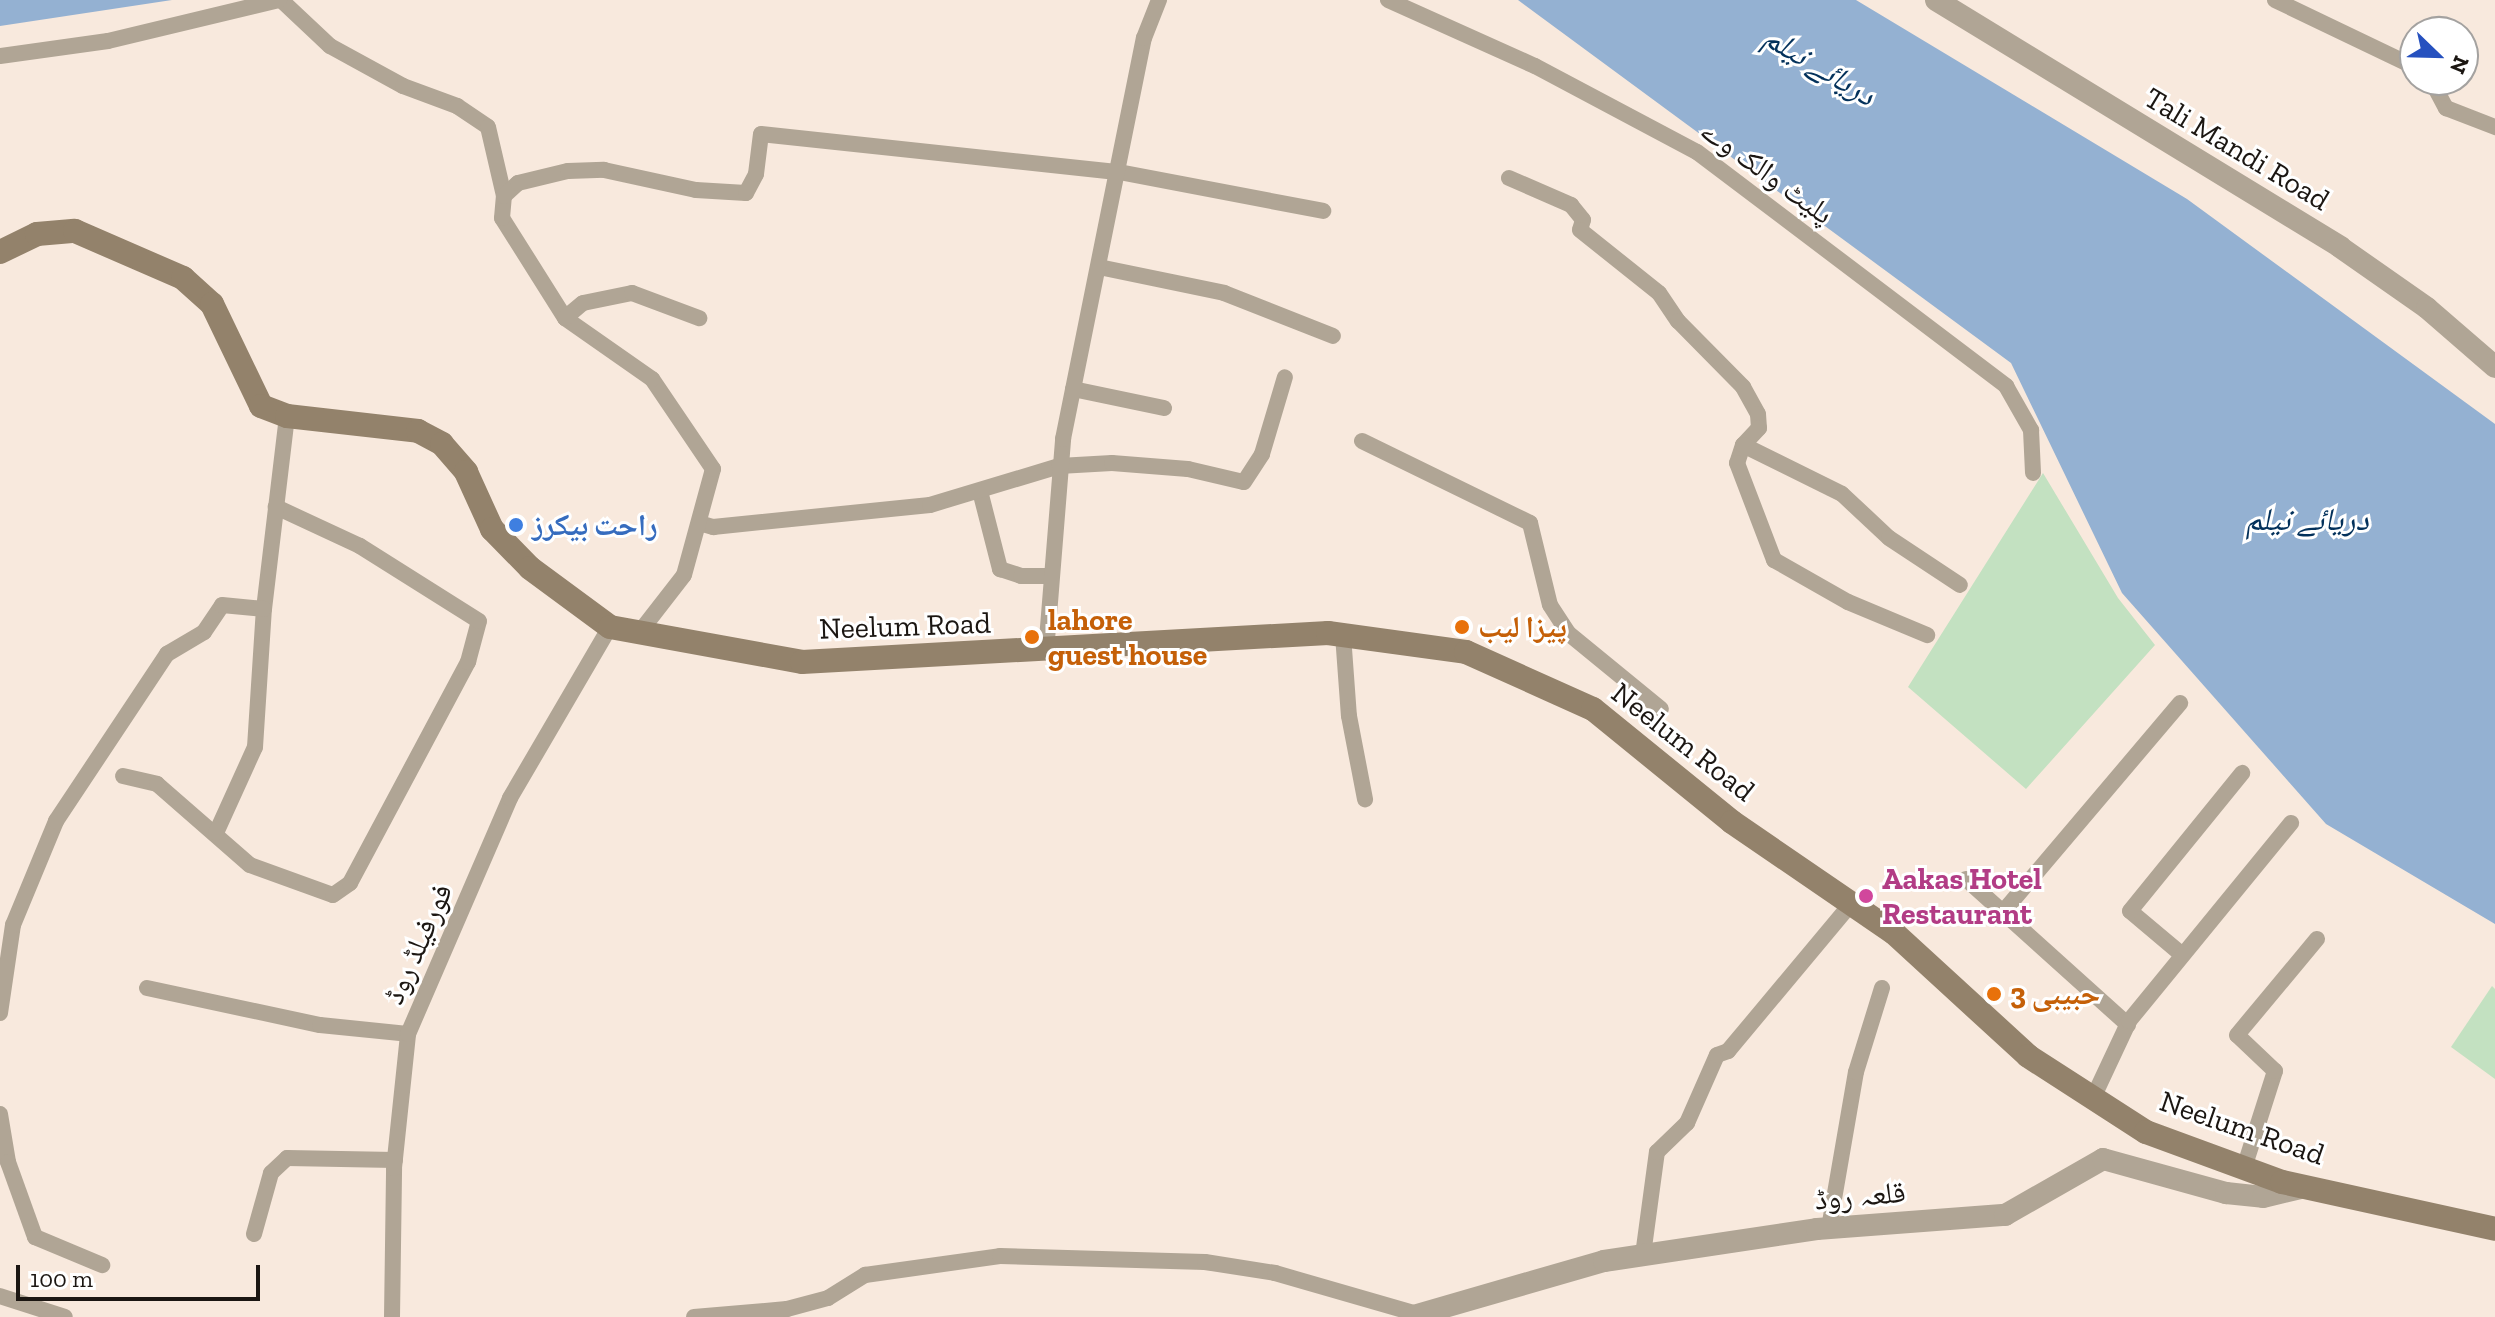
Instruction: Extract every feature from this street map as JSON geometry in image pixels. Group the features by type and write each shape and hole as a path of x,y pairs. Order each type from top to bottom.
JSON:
{"main road":[{"name":"Neelum Road","path":"0,252 37,234 75,231 183,278 212,304 261,406 287,416 368,422 418,431 442,444 466,472 492,529 530,568 610,627 802,662 1343,635 1466,652 1593,709 1732,822 1894,933 2028,1056 2146,1132 2305,1187 2495,1229"}],"street":[{"path":"0,56 108,41 280,0 330,46 403,86 457,106 488,127 504,196 502,218 565,318 652,379 710,462 712,479 678,588 639,633"},
{"path":"1046,652 1059,466 1144,38 1159,0"},
{"name":"پلیٹ والک وے","path":"1388,0 1535,66 1697,152 2006,386 2031,430 2033,473"},
{"name":"Tali Mandi Road","path":"1936,0 2340,247 2427,308 2495,367"},
{"path":"2275,0 2399,59"},
{"path":"2440,96 2446,108 2495,127"},
{"path":"504,196 518,183 568,171 604,170 696,190 746,193 756,174 761,134 1119,172 1323,211"},
{"path":"1509,178 1571,205 1583,220 1580,230 1659,293 1678,321 1743,387 1758,414 1759,428 1743,445 1737,463 1774,560 1848,602 1927,635"},
{"path":"1099,267 1224,293 1333,336"},
{"path":"565,318 583,303 632,293 699,318"},
{"path":"699,523 713,527 887,510 980,491 1059,466 1112,463 1188,469 1244,482 1262,454 1285,377"},
{"path":"1073,389 1164,408"},
{"path":"216,833 255,747 264,609 287,416"},
{"path":"1362,441 1530,523 1550,605 1568,633 1661,709"},
{"path":"1743,445 1842,494 1889,538 1960,585"},
{"path":"980,491 1000,569 1021,576 1051,576"},
{"path":"123,776 157,784 250,865 333,895 350,883 468,662 479,621 360,546 276,507"},
{"path":"0,1013 13,925 56,821 167,654 204,632 222,605 264,609"},
{"name":"فورفیلڈ روڈ","path":"392,1317 395,1160 408,1034 510,798 610,627"},
{"path":"1343,635 1349,716 1365,799"},
{"path":"2003,912 2180,703"},
{"path":"2180,953 2130,911 2242,773"},
{"path":"2093,1098 2128,1025 2180,953 2291,823"},
{"path":"1966,879 2128,1025"},
{"path":"1643,1255 1657,1152 1687,1123 1717,1055 1728,1051 1851,904"},
{"path":"2244,1168 2275,1071 2237,1035 2317,939"},
{"path":"147,988 320,1025 408,1034"},
{"path":"1829,1228 1855,1102 1856,1072 1882,988"},
{"path":"0,1114 8,1162 35,1237 102,1265"},
{"path":"254,1234 271,1173 287,1158 395,1160"},
{"name":"قلعہ روڈ","path":"1412,1315 1643,1255 1829,1228 2005,1215 2103,1159 2226,1193 2263,1197 2305,1187"},
{"path":"694,1317 787,1309 828,1298 865,1275 1000,1256 1205,1262 1275,1273 1412,1315"},
{"path":"0,1296 65,1317"}],"green space":[{"path":"2043,473 2118,598 2155,645 2026,789 1908,687"},
{"path":"2492,986 2495,989 2495,1079 2451,1047"}],"water":[{"path":"0,0 172,0 0,26"},
{"name":"دریائے نیلم","path":"1518,0 1856,0 2187,199 2495,424 2495,924 2326,824 2122,593 2011,363"}],"place":[{"name":"راحت بیکرز","path":"516,525"},
{"name":"پیزا لیب","path":"1462,627"},
{"name":"lahore guest house","path":"1032,637"},
{"name":"Aakas Hotel Restaurant","path":"1866,896"},
{"name":"حبیبی 3","path":"1994,994"}]}
